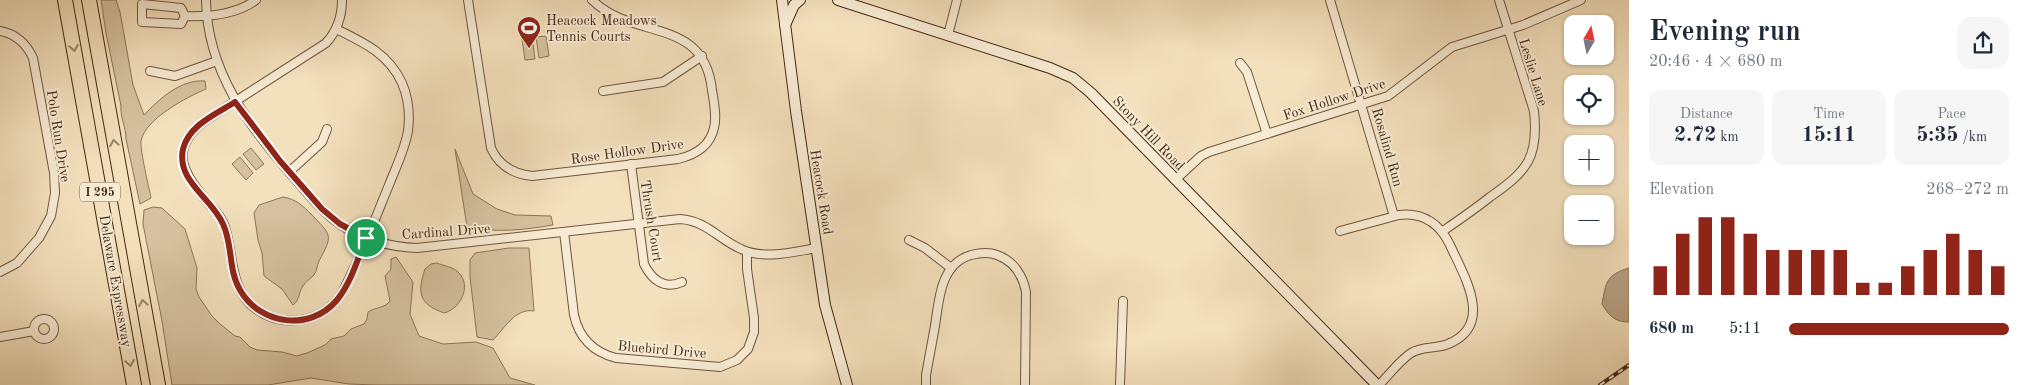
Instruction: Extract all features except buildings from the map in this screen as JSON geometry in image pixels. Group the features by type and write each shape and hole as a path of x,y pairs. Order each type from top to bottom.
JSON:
{"highway":[{"name":"Delaware Expressway","path":"66,0 134,385"},
{"name":"Delaware Expressway","path":"89,0 158,385"}],"street":[{"name":"Cardinal Drive","path":"206,0 207,17 217,61 235,102 289,172 327,215 348,230 366,238 394,247 416,248 639,224 668,219 686,219 712,230 731,244 747,252 765,255 817,248"},
{"path":"185,16 207,17 246,6 256,0"},
{"path":"336,29 366,43 381,54 396,72 407,101 407,136 344,291 325,311 309,318 280,320 264,314 250,304 236,282 224,226 216,212 188,177 182,156 186,141 194,129 318,50 332,37 336,29 342,0"},
{"name":"Rose Hollow Drive","path":"468,0 488,132 494,154 504,167 514,173 532,176 631,164 684,157 700,150 708,142 714,130 715,114 709,75 702,56"},
{"path":"592,0 617,18 685,41 702,56 663,82 603,91"},
{"name":"Heacock Road","path":"782,0 829,323 847,385"},
{"path":"785,26 794,5 800,0"},
{"name":"Stony Hill Road","path":"838,0 1050,68 1073,78 1091,93 1374,384"},
{"path":"948,35 957,0"},
{"name":"Rosalind Run","path":"1330,0 1394,216"},
{"name":"Leslie Lane","path":"1443,231 1513,180 1527,163 1532,153 1536,130 1534,111 1499,0"},
{"name":"Fox Hollow Drive","path":"1175,180 1208,152 1388,96 1452,47 1508,30 1581,0"},
{"path":"142,4 181,8 185,16 181,24 142,22 142,4"},
{"name":"Polo Run Drive","path":"0,31 19,39 30,51 33,58 56,186 51,216 39,238 17,263 0,272"},
{"path":"150,71 175,76 217,61"},
{"path":"1240,63 1247,72 1267,134"},
{"path":"289,172 322,142 327,129"},
{"name":"Thrush Court","path":"631,164 642,257 649,273 655,280 667,286 673,286 682,282"},
{"path":"1340,231 1394,216 1415,215 1430,221 1443,231 1472,294 1474,307 1470,323 1462,335 1449,344 1412,352 1374,384"},
{"name":"Bluebird Drive","path":"564,232 574,315 578,328 592,347 600,353 616,358 720,367 738,360 748,349 754,332 747,252"},
{"path":"909,240 925,248 951,268"},
{"path":"926,385 926,375 943,283 956,262 968,256 991,254 1010,262 1019,273 1026,292 1025,385"},
{"path":"1120,385 1123,301"},
{"path":"0,337 34,331"}],"shaded area":[{"path":"101,0 116,0 120,12 133,85 144,115 171,91 187,83 205,81 206,89 188,97 158,117 144,133 141,146 151,198 140,204 121,114"},
{"name":"Heacock Meadows Tennis Courts","path":"546,36 549,56 539,58 536,37"},
{"name":"Heacock Meadows Tennis Courts","path":"532,37 535,59 525,60 522,39"},
{"path":"251,148 264,164 256,170 243,154"},
{"path":"455,149 473,194 497,209 515,215 551,216 553,225 510,230 467,227"},
{"path":"240,157 253,173 246,180 232,164"},
{"path":"283,197 292,199 302,206 324,227 328,236 327,246 314,275 304,284 297,301 293,305 282,289 264,276 262,253 254,213 259,205"},
{"path":"153,207 162,208 185,229 197,268 196,289 199,297 220,324 235,336 240,337 250,347 257,350 282,352 297,356 325,345 331,339 344,336 351,329 364,324 368,312 386,305 390,301 385,276 391,269 391,259 396,257 413,282 410,314 419,336 443,344 476,342 493,348 510,378 535,385 376,385 349,384 311,378 268,385 172,385 162,321 143,224 144,210"},
{"path":"509,248 529,248 534,311 527,311 516,316 493,340 477,337 470,277 470,260 475,253"},
{"path":"437,263 457,271 463,279 464,285 464,291 459,302 450,311 444,313 429,306 422,297 421,291 422,277 425,269 431,264"},
{"path":"1629,268 1629,322 1613,318 1602,304 1608,280 1616,273"}],"railway":[{"path":"1600,385 1629,365"}],"place":[{"name":"Heacock Meadows Tennis Courts","path":"529,49"}],"route":[{"path":"235,102 280,161 327,215 348,230 366,238 344,291 338,300 325,311 299,320 280,320 264,314 250,304 239,289 232,270 221,218 185,171 182,156 186,141 194,129 235,102"}]}
